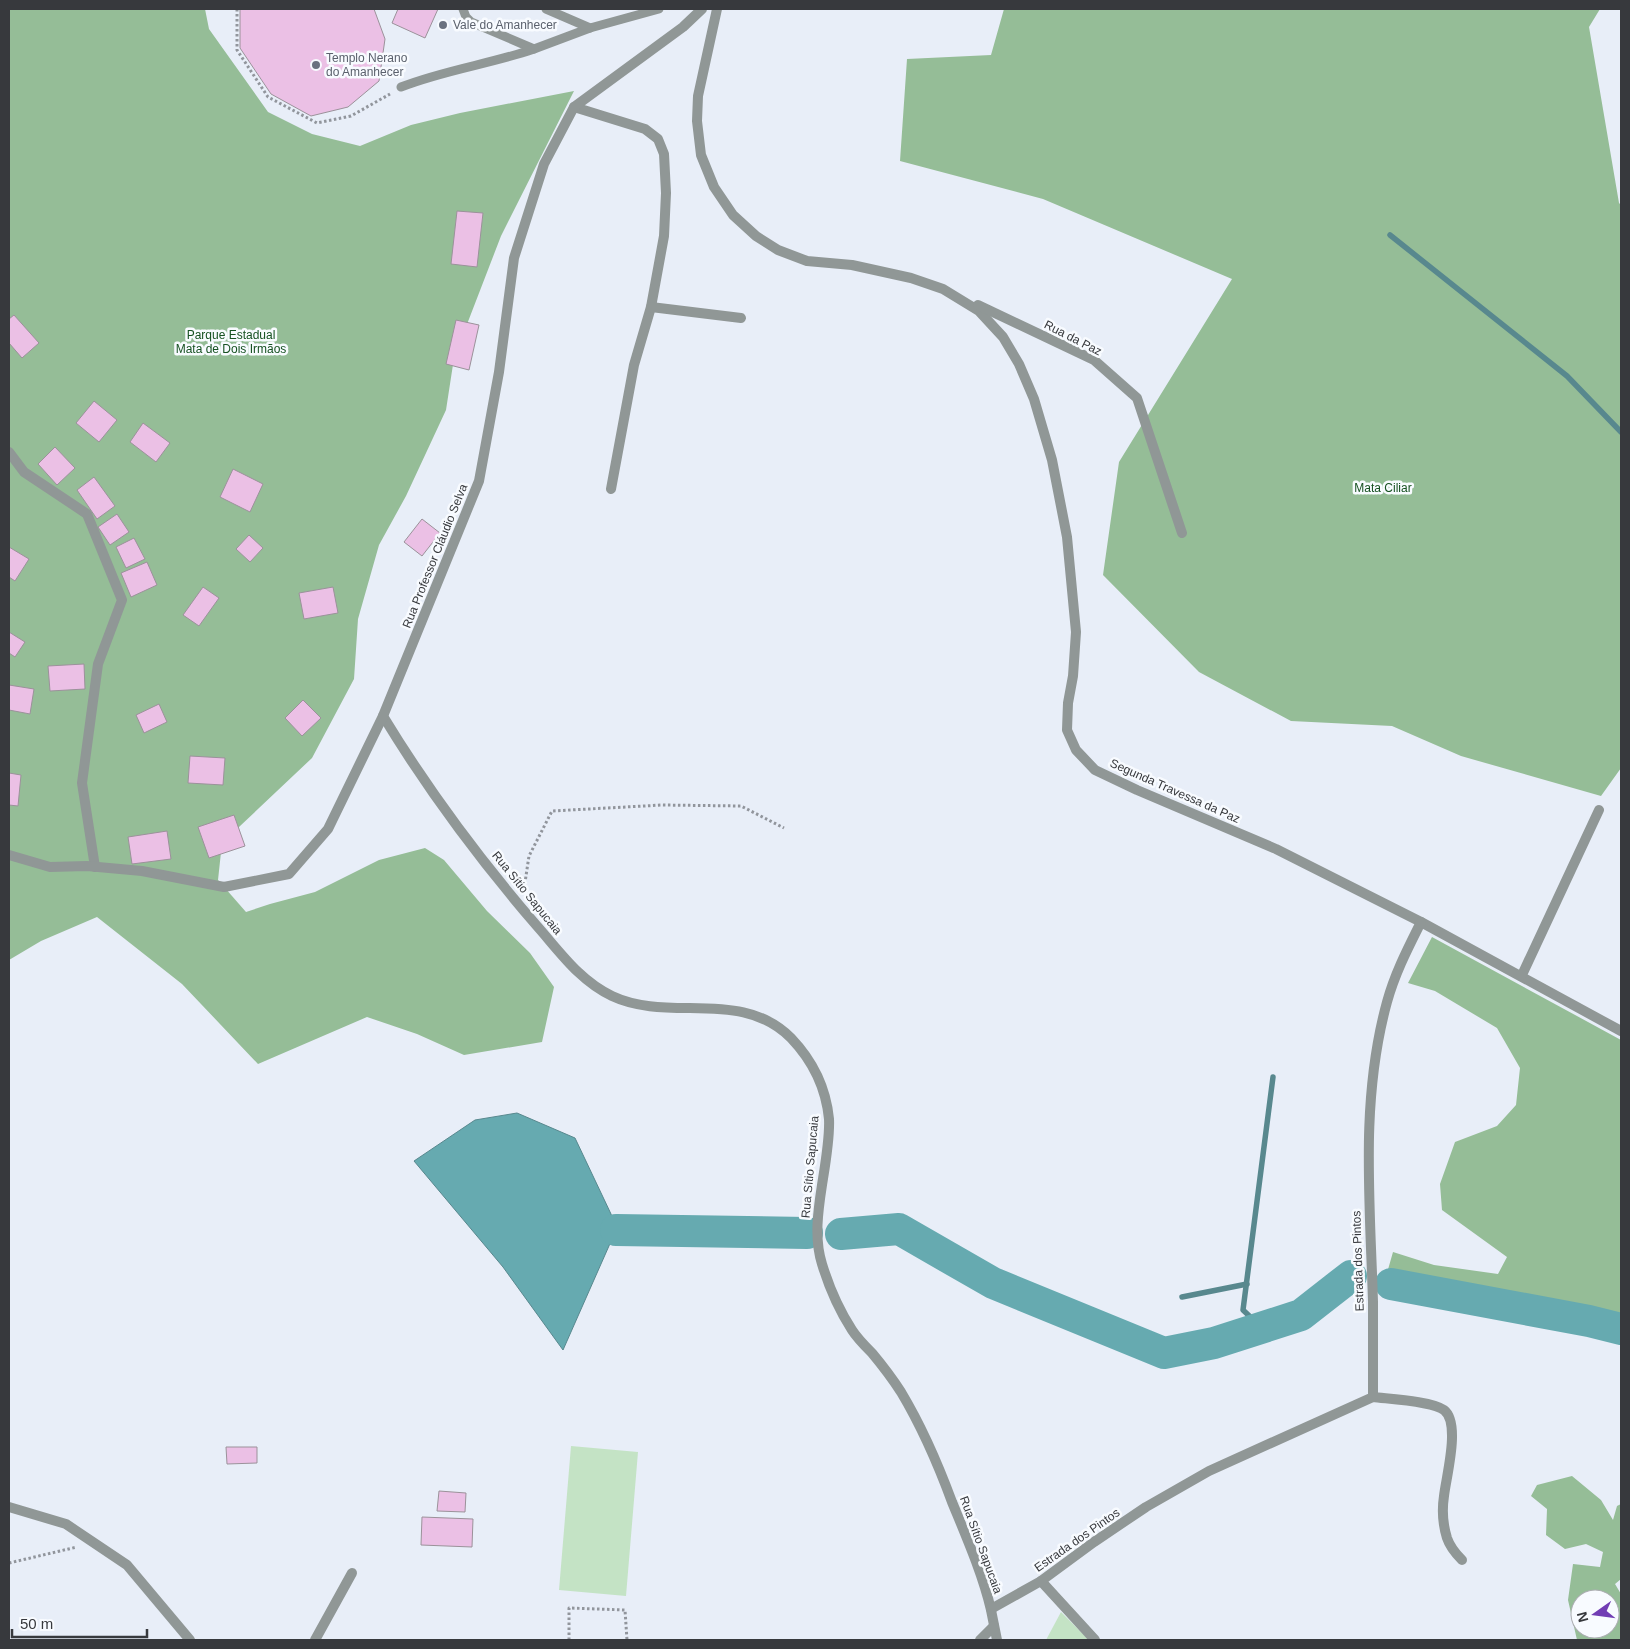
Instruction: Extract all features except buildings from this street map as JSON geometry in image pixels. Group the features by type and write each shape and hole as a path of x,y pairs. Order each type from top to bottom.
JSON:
{"street":[{"name":"Rua Professor Cláudio Selva","path":"9,855 50,867 95,867 142,872 224,887 289,874 328,829 383,716 479,481 499,372 514,258 544,164 574,107 683,27 702,9"},
{"name":"Segunda Travessa da Paz","path":"717,9 698,96 697,121 701,155 714,187 733,215 756,236 778,250 807,260 852,265 911,278 943,289 979,311 1003,337 1019,364 1034,399 1052,460 1067,537 1076,632 1067,730 1076,750 1095,770 1137,790 1276,849 1421,922"},
{"path":"574,107 645,130 658,139 664,154 666,193 664,236 651,307 634,365 611,489"},
{"name":"Rua da Paz","path":"943,289 1094,360 1137,398 1182,533"},
{"path":"651,307 740,318"},
{"path":"9,452 24,472 87,514 122,600 98,664 82,783 95,867"},
{"name":"Rua Sítio Sapucaia","path":"383,716 410,761 445,812 520,906 577,973 592,985 613,997 637,1005 736,1010 767,1019 789,1036 809,1060 822,1086 829,1120 825,1167 817,1218 820,1260 831,1291 852,1331 895,1383 922,1429 971,1550 991,1609"},
{"path":"1522,976 1599,810"},
{"path":"1421,922 1621,1031"},
{"name":"Estrada dos Pintos","path":"991,1609 1041,1581 1138,1512 1209,1471 1373,1397 1373,1303 1368,1129 1374,1062 1387,1001 1400,963 1421,922"},
{"path":"1373,1397 1433,1404 1445,1410 1452,1421 1452,1435 1443,1498 1444,1520 1447,1538 1453,1551 1462,1560"},
{"path":"9,1507 66,1524 127,1565 190,1640"},
{"path":"315,1640 352,1573"},
{"path":"1041,1581 1095,1640"},
{"path":"991,1609 997,1640"},
{"path":"980,1640 994,1626"}],"lane":[{"path":"463,9 466,17 471,22 534,50"},
{"path":"546,9 590,28"},
{"path":"401,87 421,79 534,50 590,28 659,9"}],"path":[{"path":"237,9 237,50 268,97 317,123 351,116 384,99 401,87"},
{"path":"520,906 529,856 552,811 662,804 741,806 784,828"},
{"path":"9,1562 95,1544"},
{"path":"569,1640 569,1608 625,1610 628,1640"}],"green space":[{"name":"Parque Estadual Mata de Dois Irmãos","path":"9,9 205,9 209,29 268,112 312,134 360,146 411,125 460,113 574,91 501,236 454,358 446,410 406,496 379,545 358,619 354,679 312,758 222,843 218,880 246,912 315,892 379,860 425,848 444,860 487,911 530,953 554,987 542,1042 464,1055 417,1034 367,1017 258,1064 182,984 97,917 41,941 9,960"},
{"name":"Mata Ciliar","path":"1004,9 1600,9 1589,27 1619,203 1621,205 1621,768 1601,796 1461,756 1392,726 1291,721 1199,672 1103,575 1119,462 1232,279 1043,199 900,161 907,59 991,55"},
{"path":"1432,937 1621,1040 1621,1325 1405,1275 1387,1273 1393,1252 1434,1265 1498,1274 1507,1257 1442,1210 1440,1184 1455,1142 1497,1126 1516,1105 1520,1068 1497,1028 1435,991 1408,983"},
{"path":"1387,1273 1405,1275 1621,1325 1621,1335 1387,1288"},
{"path":"571,1446 638,1452 626,1596 559,1590"},
{"path":"1572,1476 1601,1500 1613,1520 1617,1506 1621,1504 1621,1579 1615,1584 1618,1589 1570,1589 1570,1609 1568,1600 1573,1564 1600,1567 1603,1552 1586,1544 1565,1549 1546,1535 1547,1509 1531,1496 1537,1485"},
{"path":"1620,1592 1621,1640 1577,1640 1620,1639"},
{"path":"1061,1612 1089,1640 1046,1640"}],"water":[{"path":"517,1113 575,1138 611,1214 616,1230 563,1350 503,1267 414,1161 475,1120"}],"waterway":[{"path":"1390,235 1567,376 1621,432"},
{"path":"1261,1327 1243,1310 1273,1077"},
{"path":"841,1234 899,1229 993,1283 1164,1353 1214,1343 1301,1315 1351,1276"},
{"path":"616,1230 807,1233"},
{"path":"1182,1297 1247,1284"},
{"path":"1391,1284 1589,1321 1621,1329"}],"place":[{"name":"Vale do Amanhecer","path":"443,25"},
{"name":"Templo Nerano do Amanhecer","path":"316,65"}]}
